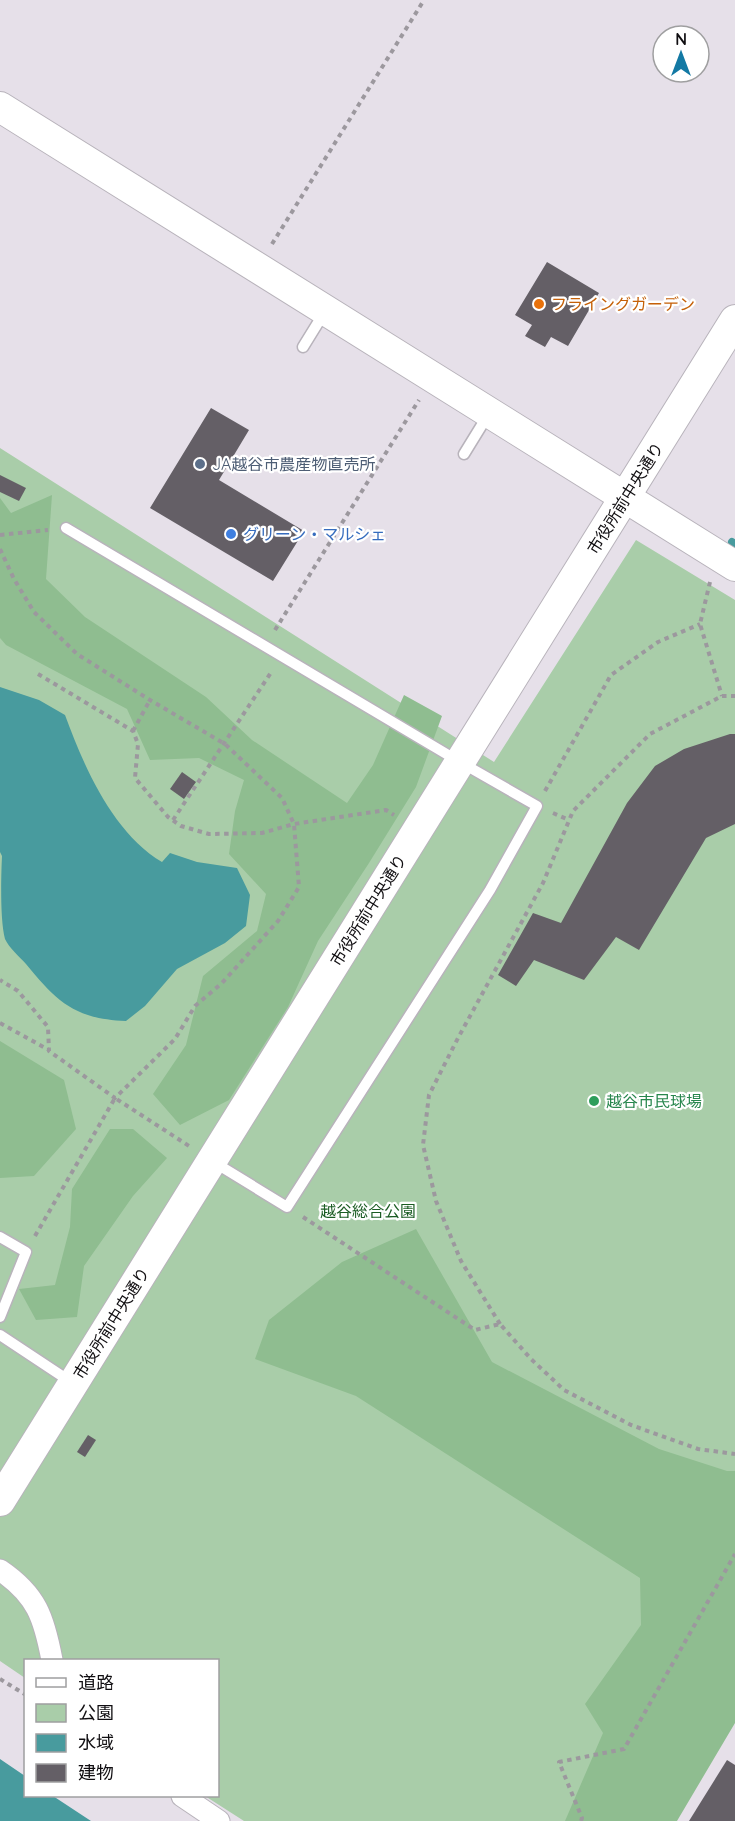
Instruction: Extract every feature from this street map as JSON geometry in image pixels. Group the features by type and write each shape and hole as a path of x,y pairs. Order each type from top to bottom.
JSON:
{"street":[{"path":"0,107 726,561"},
{"name":"市役所前中央通り","path":"0,1501 735,320"},
{"path":"0,1570 26,1591 37,1608 45,1626 52,1659"},
{"path":"183,1797 219,1821"}],"lane":[{"path":"303,347 326,310"},
{"path":"464,454 490,412"},
{"path":"66,528 227,629 282,656 330,691 537,806 490,890 287,1207 212,1161"},
{"path":"0,1237 26,1251 0,1317"},
{"path":"0,1335 73,1384"}],"path":[{"path":"258,267 424,0"},
{"path":"265,646 433,377"},
{"path":"0,535 66,528"},
{"path":"0,549 14,579 34,612 77,654 225,744 282,798 294,824 299,887 279,921 222,983 195,1006 175,1038 115,1098 26,1251"},
{"path":"722,696 700,624 726,561"},
{"path":"537,806 611,675 658,642 700,624"},
{"path":"173,820 282,656"},
{"path":"38,674 133,731 138,744 135,778 173,820 181,825 209,834 262,833 294,824 386,810 419,828"},
{"path":"735,696 722,696 650,734 573,811 543,883 429,1095 423,1145 436,1201 461,1261 500,1324 531,1359 564,1390 631,1425 698,1449 735,1454"},
{"path":"133,731 150,700"},
{"path":"0,980 18,991 48,1027 49,1050"},
{"path":"0,1023 49,1050 115,1098 212,1161"},
{"path":"287,1207 475,1330 500,1324"},
{"path":"581,1821 582,1818 559,1762 624,1749 735,1554"},
{"path":"0,1679 24,1694"}],"green space":[{"name":"越谷総合公園","path":"0,448 494,762 636,540 735,600 735,1697 655,1821 244,1821 207,1797 219,1797 219,1659 24,1659 24,1677 0,1661"},
{"path":"52,495 46,579 85,617 206,697 252,740 347,803 373,765 404,695 442,716 416,787 318,941 288,1007 229,1100 180,1125 153,1094 186,1045 203,976 257,931 266,894 229,854 235,811 244,780 199,758 150,760 127,709 6,645 0,638 0,498 11,513"},
{"path":"0,1041 64,1080 76,1129 34,1176 0,1178"},
{"path":"110,1129 133,1129 167,1158 133,1196 84,1266 77,1317 36,1320 19,1289 55,1285 70,1227 72,1189"},
{"path":"416,1229 492,1362 659,1449 727,1471 735,1471 735,1723 677,1821 565,1821 603,1733 585,1704 641,1625 640,1578 356,1396 255,1359 269,1320 342,1262"}],"water":[{"path":"0,687 39,700 65,715 81,756 102,797 129,834 145,849 162,862 170,853 197,862 237,868 250,895 246,926 225,943 177,969 145,1006 126,1021 93,1017 68,1006 48,989 5,939 0,852"},
{"path":"0,1759 24,1775 24,1797 55,1797 91,1821 0,1821"}],"building":[{"path":"547,262 599,293 568,346 551,337 545,347 525,336 532,325 515,315"},
{"path":"211,408 249,430 219,480 304,531 273,581 150,508"},
{"path":"0,475 26,488 19,501 0,492"},
{"path":"735,734 735,824 706,838 639,950 616,937 584,980 534,960 516,986 498,975 533,913 561,923 627,803 655,766 684,749"},
{"path":"182,772 196,782 184,799 170,789"},
{"path":"88,1435 96,1440 85,1457 77,1452"},
{"path":"727,1760 735,1765 735,1821 689,1821"}],"place":[{"name":"フライングガーデン","path":"539,304"},
{"name":"JA越谷市農産物直売所","path":"200,464"},
{"name":"グリーン・マルシェ","path":"231,534"},
{"name":"越谷市民球場","path":"594,1101"}]}
